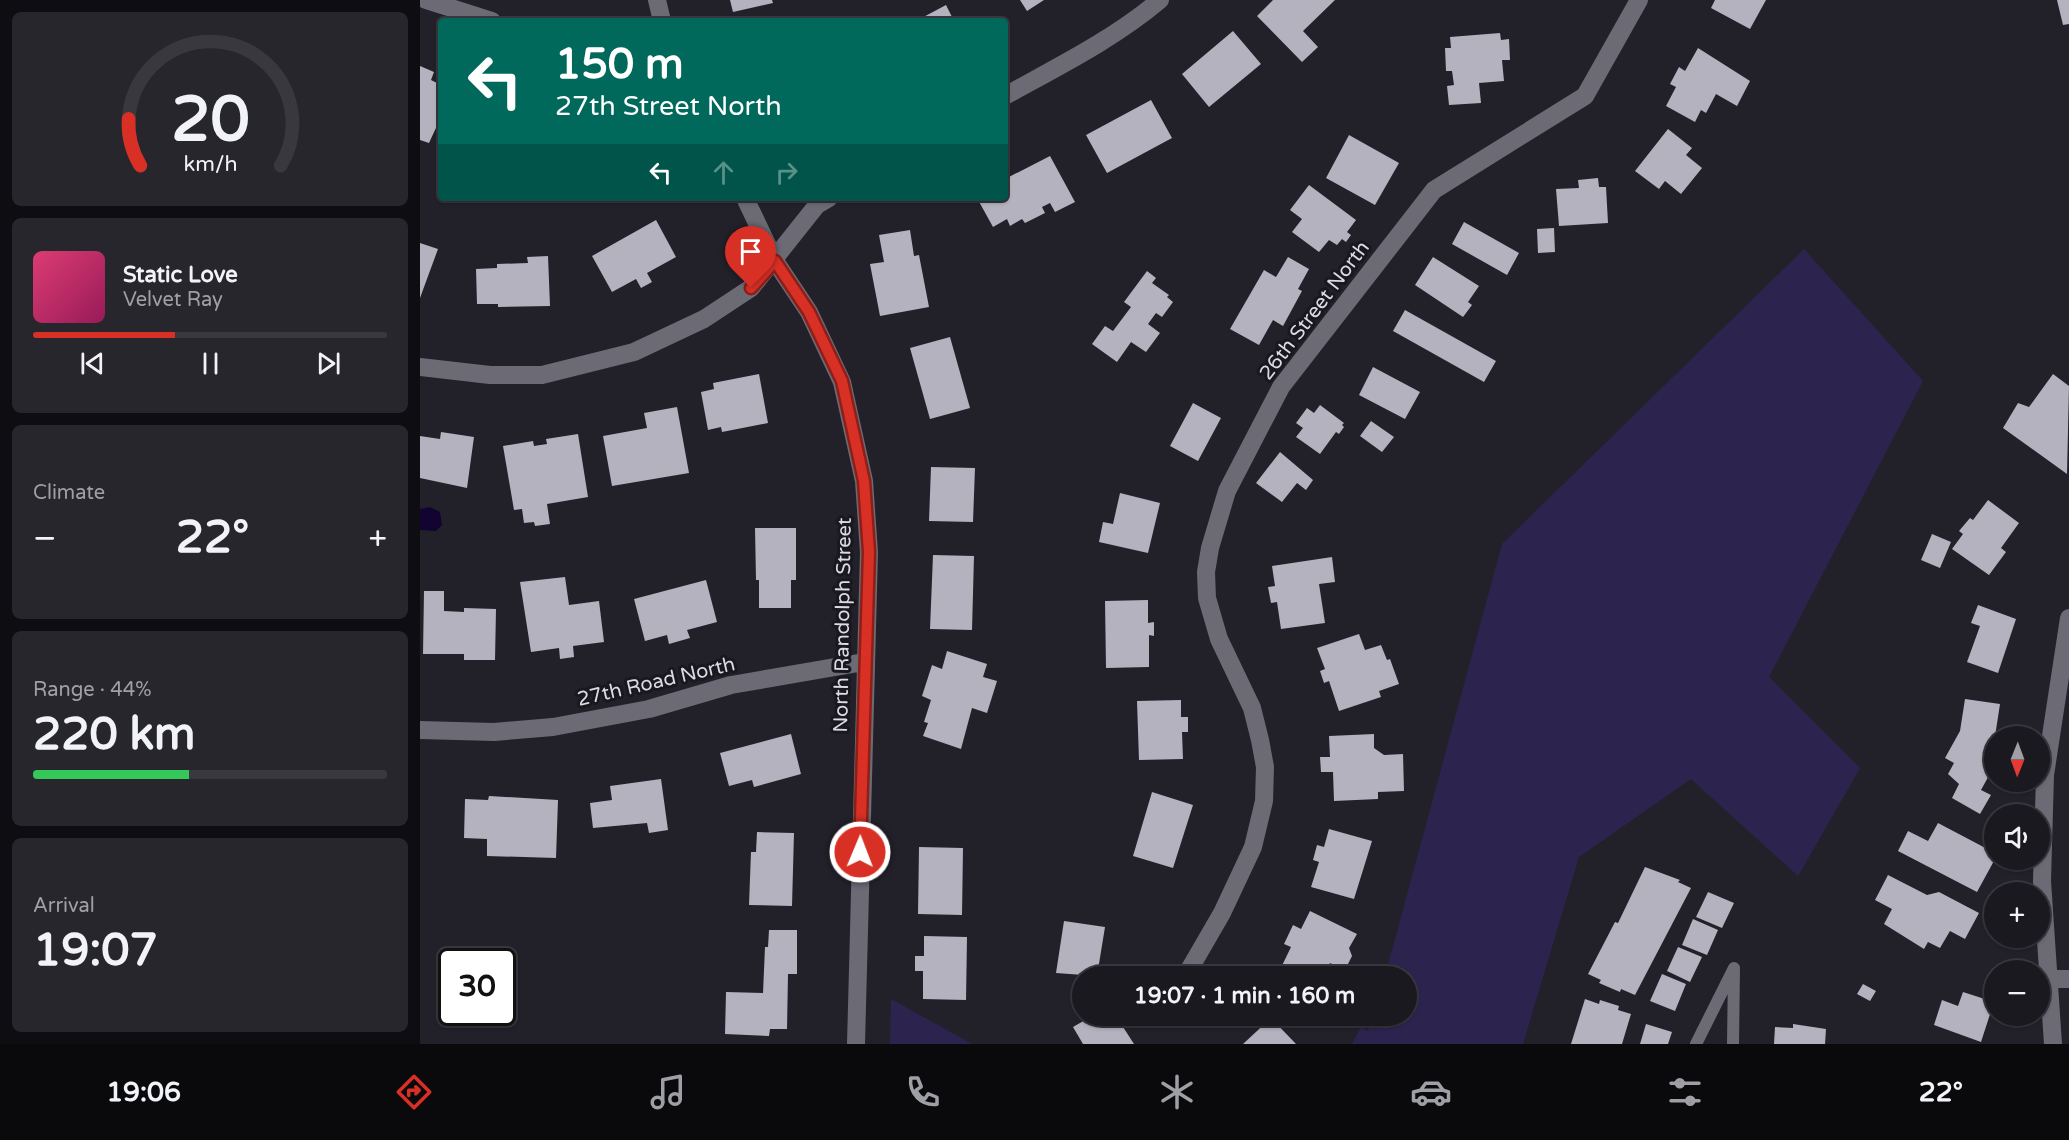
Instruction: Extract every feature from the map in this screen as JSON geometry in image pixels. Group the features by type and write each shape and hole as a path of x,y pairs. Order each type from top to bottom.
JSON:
{"street":[{"path":"426,0 483,18"},
{"path":"657,0 661,18"},
{"path":"1008,94 1146,12 1160,0"},
{"name":"26th Street North","path":"1191,966 1222,913 1253,847 1263,801 1266,767 1252,708 1219,639 1207,597 1206,572 1210,548 1227,491 1281,387 1434,190 1585,96 1639,0"},
{"name":"North Randolph Street","path":"747,201 775,261 809,312 842,381 864,481 869,552 864,662 856,1044"},
{"path":"420,367 490,375 542,375 634,352 704,319 751,288 818,205 824,201"},
{"path":"2047,960 2042,880 2044,775 2069,618"},
{"name":"27th Road North","path":"420,730 494,732 553,727 649,709 731,685 864,662"},
{"path":"2050,979 2069,979"},
{"path":"2050,1005 2053,1044"}],"lane":[{"path":"1696,1044 1734,968 1733,1044"}],"shaded area":[{"path":"1804,249 1923,381 1769,677 1860,768 1798,876 1691,779 1579,857 1523,1044 1352,1044 1361,1027 1368,1031 1370,1026 1417,1026 1417,966 1388,966 1502,544"},
{"path":"430,507 440,512 442,525 436,531 420,530 420,509"},
{"path":"891,999 972,1044 890,1044"}],"building":[{"path":"730,0 772,0 773,3 733,12"},
{"path":"1020,0 1044,0 1027,11"},
{"path":"1273,0 1335,0 1303,31 1318,47 1302,62 1257,16"},
{"path":"1715,0 1766,0 1750,29 1711,8"},
{"path":"2057,0 2069,0 2069,24 2063,25"},
{"path":"946,5 952,18 922,18"},
{"path":"1233,31 1261,64 1209,107 1182,74"},
{"path":"1500,33 1501,40 1509,39 1510,60 1502,60 1504,81 1479,83 1481,103 1449,105 1447,86 1454,85 1452,71 1446,71 1445,48 1451,48 1450,37"},
{"path":"1698,48 1750,81 1737,106 1716,94 1706,113 1701,110 1695,122 1666,106 1676,87 1670,84 1679,67 1685,71"},
{"path":"420,66 434,72 431,80 438,84 438,124 429,143 420,140"},
{"path":"1151,100 1172,138 1107,173 1086,135"},
{"path":"1668,129 1692,148 1686,155 1702,168 1681,194 1665,181 1659,189 1635,171"},
{"path":"1349,135 1399,163 1375,205 1326,178"},
{"path":"1050,156 1075,202 1055,212 1050,203 1042,207 1045,213 1025,223 1022,219 1010,226 1007,219 993,227 979,201 1008,201 1008,177"},
{"path":"1598,178 1599,187 1606,187 1608,223 1559,226 1556,189 1579,188 1578,180"},
{"path":"1309,185 1356,220 1347,232 1351,235 1346,242 1342,239 1337,245 1329,240 1319,252 1292,232 1302,219 1290,210"},
{"path":"656,220 676,257 647,273 652,282 641,288 636,279 612,292 592,256"},
{"path":"1464,222 1519,253 1507,275 1452,244"},
{"path":"1554,228 1555,252 1538,253 1537,229"},
{"path":"910,230 914,256 919,255 929,307 880,316 870,264 884,262 879,235"},
{"path":"420,243 438,249 420,298"},
{"path":"548,256 550,306 498,307 498,304 477,304 476,269 497,268 497,264 528,263 527,257"},
{"path":"1288,257 1309,269 1298,289 1302,291 1283,326 1273,320 1259,345 1230,329 1264,270 1276,277"},
{"path":"1433,257 1479,286 1468,302 1472,305 1463,317 1415,285"},
{"path":"1147,271 1156,278 1152,283 1169,295 1167,297 1173,302 1162,317 1156,313 1148,324 1160,333 1146,352 1131,342 1117,362 1092,344 1105,326 1113,331 1131,307 1124,302"},
{"path":"1405,310 1496,361 1484,382 1393,331"},
{"path":"950,337 970,408 930,419 910,348"},
{"path":"1373,367 1420,392 1405,419 1359,395"},
{"path":"759,374 768,423 722,432 721,427 708,430 701,392 714,389 713,383"},
{"path":"2053,374 2069,386 2067,474 2003,428 2018,403 2029,407"},
{"path":"1193,403 1221,418 1198,461 1170,446"},
{"path":"1320,405 1344,423 1342,425 1344,427 1339,434 1336,432 1320,454 1296,437 1303,428 1296,423 1307,408 1314,413"},
{"path":"677,407 689,473 612,486 603,436 647,428 644,413"},
{"path":"1371,421 1394,437 1382,452 1360,436"},
{"path":"441,432 474,437 467,488 420,478 420,436 440,439"},
{"path":"578,434 588,497 547,504 550,524 535,526 534,522 524,523 522,509 514,510 503,446 533,441 534,446 547,444 546,439"},
{"path":"1280,452 1313,480 1306,490 1297,483 1282,502 1256,483"},
{"path":"931,467 975,468 973,522 929,521"},
{"path":"1120,493 1160,503 1148,553 1099,542 1103,522 1113,524"},
{"path":"1988,500 2019,523 2001,548 2006,552 1989,575 1952,549 1963,534 1959,531 1970,518 1973,520"},
{"path":"755,528 796,528 796,580 791,580 791,608 759,608"},
{"path":"1932,534 1951,542 1940,568 1921,560"},
{"path":"933,555 974,556 972,630 930,629"},
{"path":"1332,557 1335,582 1319,584 1325,623 1281,629 1277,602 1271,603 1268,587 1275,586 1272,566"},
{"path":"565,577 569,605 599,601 604,642 573,646 574,657 560,659 559,648 531,652 520,582"},
{"path":"706,580 717,622 687,630 690,638 669,644 667,635 645,641 634,599"},
{"path":"424,591 444,591 444,611 464,612 464,608 496,609 495,660 464,660 464,654 423,654"},
{"path":"1148,600 1148,623 1154,622 1154,636 1149,635 1149,667 1106,668 1105,601"},
{"path":"1978,605 2016,619 1998,673 1967,662 1980,626 1971,623"},
{"path":"1359,634 1365,650 1381,645 1387,660 1390,659 1399,684 1379,691 1381,697 1339,711 1329,681 1324,683 1320,671 1325,669 1317,648"},
{"path":"947,651 987,664 983,677 997,681 987,713 972,708 961,749 923,736 928,723 924,722 931,700 922,696 932,665 942,669"},
{"path":"1965,699 2000,704 1997,726 1984,726 1984,785 1981,790 1991,795 1980,814 1952,798 1959,784 1948,774 1954,763 1945,758 1960,731"},
{"path":"1181,700 1181,717 1188,717 1188,732 1182,732 1183,759 1139,760 1137,701"},
{"path":"791,734 801,774 754,787 752,780 729,786 720,753"},
{"path":"1374,734 1374,748 1384,755 1403,754 1404,791 1378,792 1378,799 1334,801 1333,772 1321,772 1320,757 1330,757 1329,736"},
{"path":"661,779 668,830 649,833 647,823 593,828 590,803 612,800 610,786"},
{"path":"1152,792 1193,805 1173,868 1133,856"},
{"path":"489,796 558,800 556,858 487,856 487,839 464,838 465,799 488,800"},
{"path":"1938,823 1984,847 1984,870 1989,870 1977,892 1898,851 1908,831 1928,841"},
{"path":"1329,829 1372,841 1354,899 1311,887 1319,862 1313,860 1317,845 1324,847"},
{"path":"757,832 794,833 792,906 749,905 751,852 756,852"},
{"path":"919,847 963,848 962,915 918,914"},
{"path":"1645,867 1680,880 1678,882 1691,888 1635,995 1621,989 1620,992 1599,983 1601,980 1588,974 1615,922 1618,923"},
{"path":"1888,875 1927,895 1939,892 1979,913 1965,939 1950,931 1940,948 1928,942 1924,949 1884,924 1892,909 1875,900"},
{"path":"1708,892 1734,903 1722,928 1696,917"},
{"path":"1310,911 1357,934 1349,948 1352,956 1348,964 1344,966 1330,963 1329,966 1282,966 1291,947 1284,944 1293,925 1301,929"},
{"path":"1693,919 1718,930 1707,955 1682,945"},
{"path":"1064,921 1105,927 1099,966 1072,966 1072,974 1056,973"},
{"path":"769,930 797,930 797,974 788,974 787,1029 770,1029 769,1036 725,1034 726,992 763,993 765,947 768,947"},
{"path":"924,936 967,937 966,1000 923,999 923,971 915,971 915,956 924,956"},
{"path":"1678,947 1702,957 1690,982 1667,971"},
{"path":"1662,974 1686,984 1675,1011 1650,1001"},
{"path":"1863,984 1876,991 1870,1001 1857,994"},
{"path":"1963,992 1984,999 1984,1026 1986,1026 1981,1042 1934,1025 1942,1000 1958,1006"},
{"path":"1585,999 1599,1004 1600,1000 1619,1006 1618,1010 1631,1014 1622,1044 1571,1044"},
{"path":"1646,1024 1672,1032 1668,1044 1640,1044"},
{"path":"1793,1024 1826,1029 1825,1044 1774,1044 1775,1027 1793,1028"},
{"path":"1122,1026 1134,1044 1083,1044 1073,1027"},
{"path":"1262,1026 1279,1026 1296,1044 1243,1044"}],"route":[{"path":"751,288 775,261 809,312 842,381 853,424 864,481 869,552 860,852"}]}
